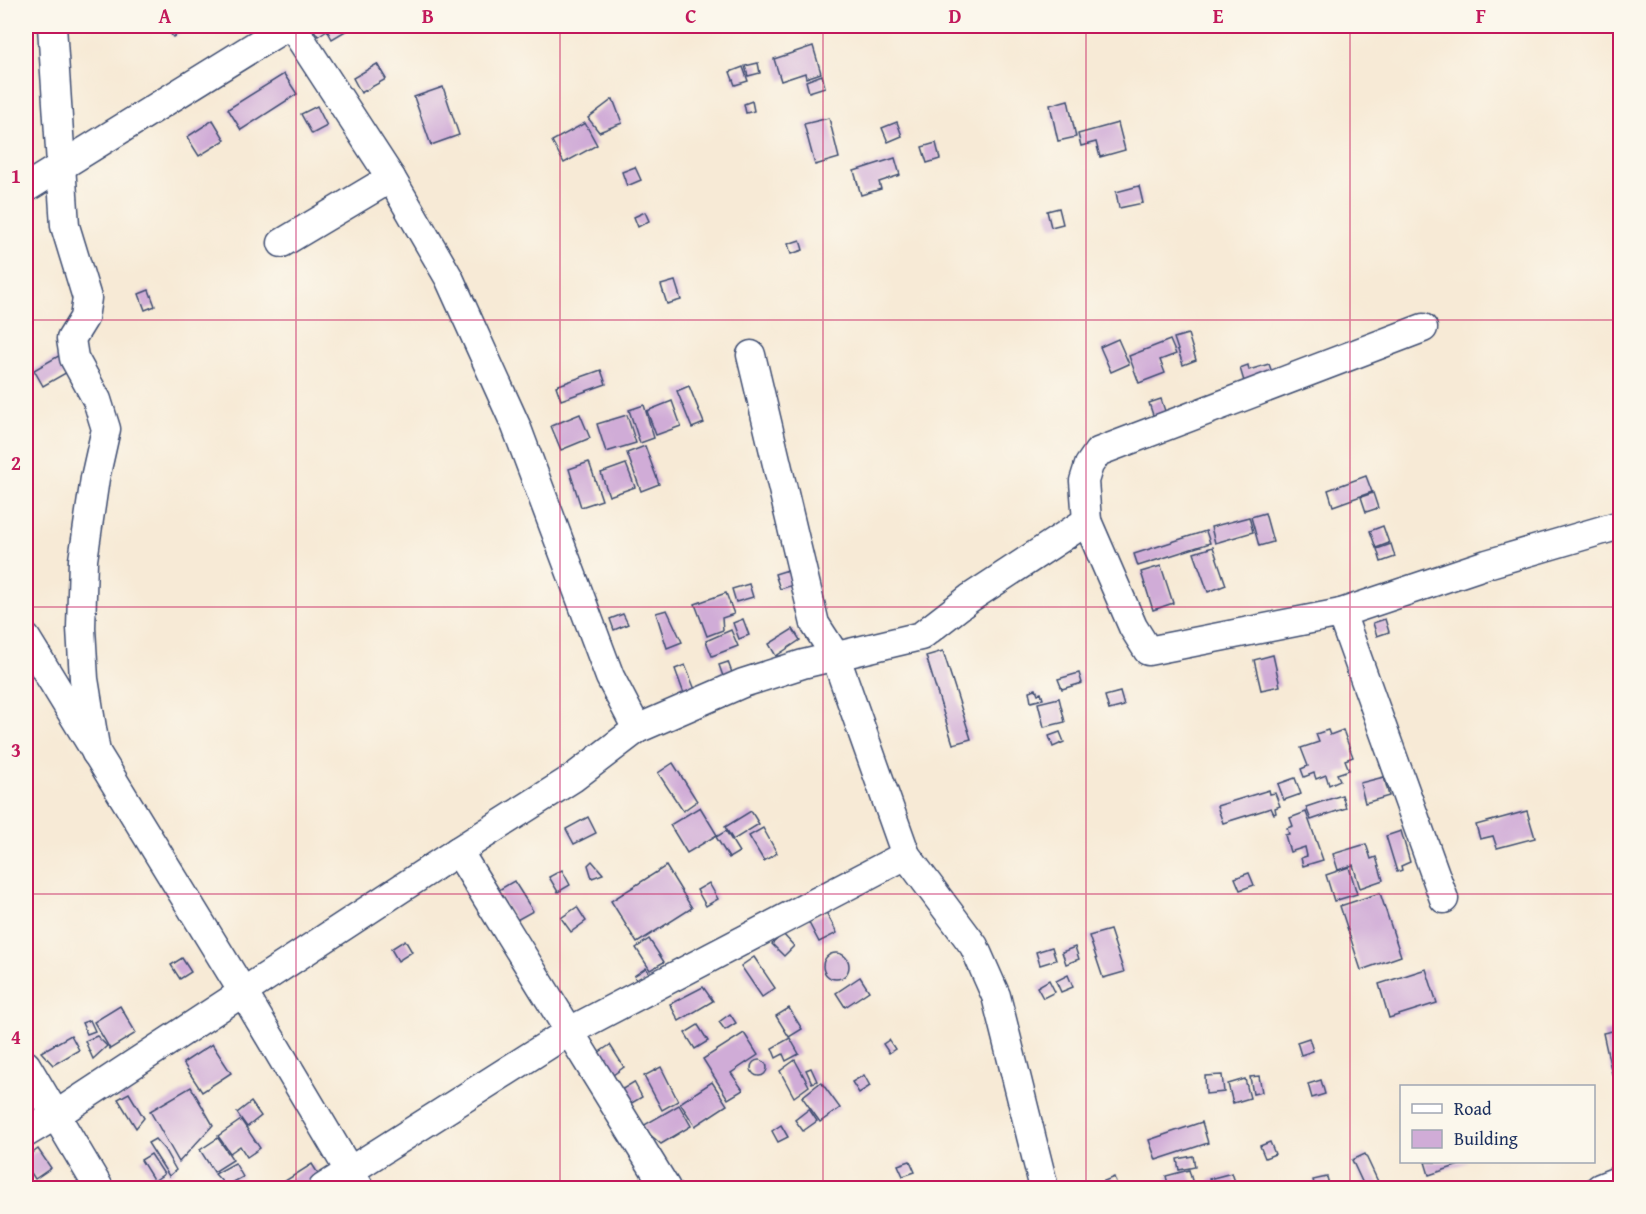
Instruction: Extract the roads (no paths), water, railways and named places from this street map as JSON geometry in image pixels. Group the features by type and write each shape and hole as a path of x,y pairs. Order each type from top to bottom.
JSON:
{"street":[{"path":"52,26 65,226 87,298 84,318 71,339 74,358 97,400 106,429 95,478 83,560 81,627 84,679 96,753"},
{"path":"26,188 287,26"},
{"path":"292,26 391,178 449,278 516,426 610,677 637,729"},
{"path":"282,243 391,178"},
{"path":"1423,328 1098,452 1089,465 1084,481 1087,521 1133,627 1148,651 1341,613 1487,564 1620,525"},
{"path":"751,355 815,624 835,655 906,855 974,946 996,996 1044,1188"},
{"path":"26,1133 458,850 573,778 637,729 743,683 835,655 921,636 970,598 1087,521"},
{"path":"1341,613 1444,899"},
{"path":"26,638 243,992 355,1180"},
{"path":"458,850 666,1188"},
{"path":"323,1188 355,1180 570,1031 906,855"},
{"path":"26,1065 99,1188"},
{"path":"1600,1188 1620,1180"}]}
